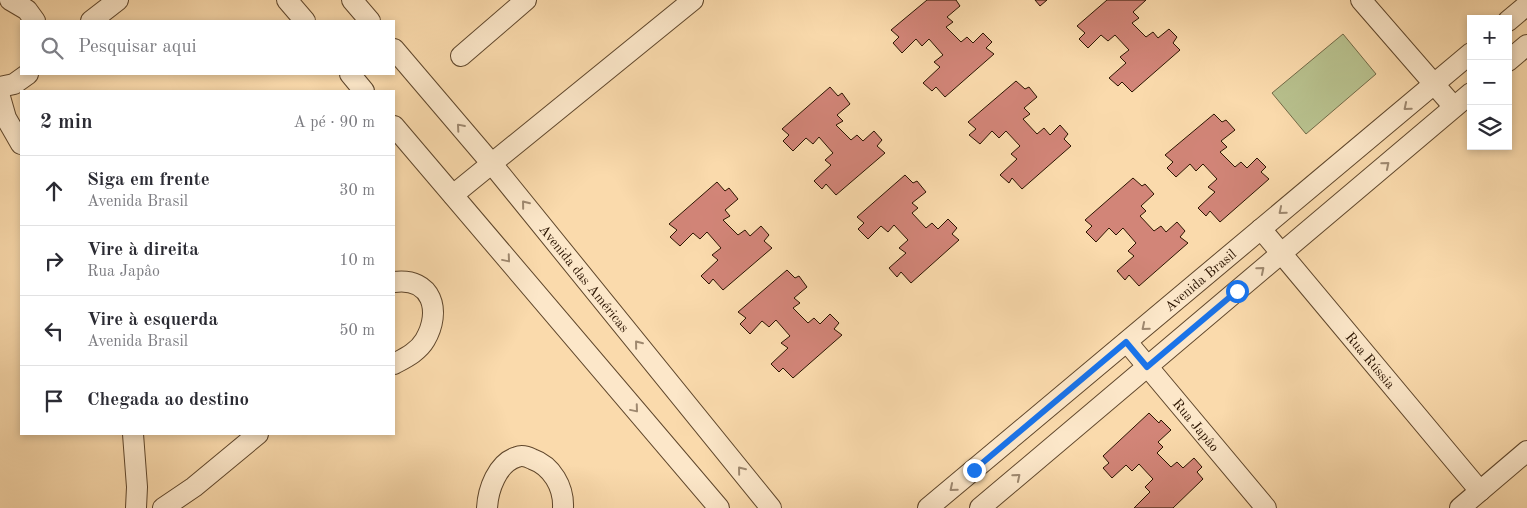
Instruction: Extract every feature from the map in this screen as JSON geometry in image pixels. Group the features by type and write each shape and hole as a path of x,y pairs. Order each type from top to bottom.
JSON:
{"street":[{"path":"10,0 27,10 34,20"},
{"path":"92,20 118,0"},
{"path":"287,0 304,20"},
{"path":"352,0 366,20"},
{"path":"461,56 526,0"},
{"path":"453,195 693,0"},
{"path":"1361,0 1454,107"},
{"path":"1512,18 1527,5"},
{"path":"1509,60 1527,45"},
{"name":"Avenida das Américas","path":"395,50 492,164 771,508"},
{"name":"Avenida Brasil","path":"928,508 1467,56"},
{"path":"0,87 14,84 27,75"},
{"path":"351,75 363,90"},
{"path":"980,508 1467,96"},
{"path":"0,97 6,118 20,142"},
{"path":"395,127 719,508"},
{"name":"Rua Rússia","path":"1261,229 1480,491"},
{"path":"395,282 403,281 421,286 432,299 432,319 425,341 411,355 395,363"},
{"name":"Rua Japâo","path":"1126,342 1266,508"},
{"path":"133,435 137,487 136,508"},
{"path":"163,508 194,487 257,435"},
{"path":"1460,508 1527,451"},
{"path":"487,508 488,496 502,468 509,460 519,456 529,457 540,462 552,472 561,488 563,508"}],"green space":[{"path":"1343,34 1376,74 1306,134 1272,93"}],"building":[{"path":"927,0 956,0 960,6 947,17 953,22 946,27 961,42 967,37 973,43 983,33 992,42 986,48 994,54 945,97 936,87 932,91 923,83 940,67 934,62 943,55 929,39 922,46 916,39 902,53 893,43 899,37 891,30"},
{"path":"1035,0 1047,0 1040,6"},
{"path":"1107,0 1146,0 1133,12 1139,18 1132,23 1146,37 1153,32 1158,38 1169,29 1177,37 1173,43 1180,50 1132,92 1122,82 1118,86 1109,78 1126,63 1120,57 1129,50 1115,35 1108,41 1101,35 1088,48 1079,39 1085,33 1077,26"},
{"path":"1016,81 1025,89 1029,87 1037,97 1024,108 1030,114 1023,119 1037,134 1044,128 1050,135 1060,125 1068,134 1064,139 1071,146 1022,189 1012,178 1009,183 1000,175 1017,159 1011,154 1020,146 1006,131 999,138 992,131 980,144 969,135 976,129 968,122"},
{"path":"830,87 838,96 842,93 850,104 837,115 843,121 836,125 851,140 857,135 863,141 874,131 882,140 877,146 885,153 836,195 826,184 822,189 814,181 831,165 825,160 833,153 819,137 813,144 806,138 793,151 783,141 789,135 782,129"},
{"path":"1214,114 1222,122 1226,120 1235,130 1221,141 1227,147 1220,152 1235,167 1241,162 1247,168 1257,158 1266,167 1261,172 1269,179 1220,222 1210,211 1206,216 1198,208 1215,192 1208,187 1217,179 1203,164 1196,171 1190,164 1176,177 1167,168 1173,162 1165,155"},
{"path":"905,175 913,183 917,181 926,192 912,203 918,208 912,213 926,228 932,223 938,229 948,219 957,228 952,234 959,240 911,283 901,272 897,277 889,268 906,253 899,248 908,240 894,225 888,232 881,226 868,239 858,229 864,223 857,217"},
{"path":"1133,178 1142,186 1145,184 1154,194 1141,206 1146,211 1140,216 1154,231 1161,226 1166,232 1177,222 1185,231 1180,237 1188,243 1139,286 1129,275 1125,280 1117,271 1134,256 1128,251 1136,243 1123,228 1116,235 1109,228 1096,242 1086,232 1092,226 1085,220"},
{"path":"717,182 725,191 729,188 738,199 725,210 730,216 723,220 738,235 745,230 750,236 761,226 769,235 764,241 772,248 723,290 713,279 709,284 701,276 718,260 712,255 721,248 707,232 700,239 693,233 680,246 670,237 677,230 669,224"},
{"path":"787,270 795,278 799,276 807,287 794,298 800,303 793,308 808,323 814,318 820,324 830,314 839,323 834,329 842,335 793,378 783,368 779,372 771,364 788,348 781,343 790,336 776,320 769,327 762,321 750,334 740,324 746,318 738,312"},
{"path":"1149,413 1159,423 1161,420 1171,430 1158,442 1163,447 1157,453 1171,467 1177,462 1183,468 1194,458 1202,467 1197,472 1203,479 1173,508 1134,508 1150,492 1145,487 1153,479 1139,464 1132,471 1126,465 1112,478 1103,468 1109,463 1103,456"}],"route":[{"path":"974,470 1126,342 1147,367 1237,291"}]}
